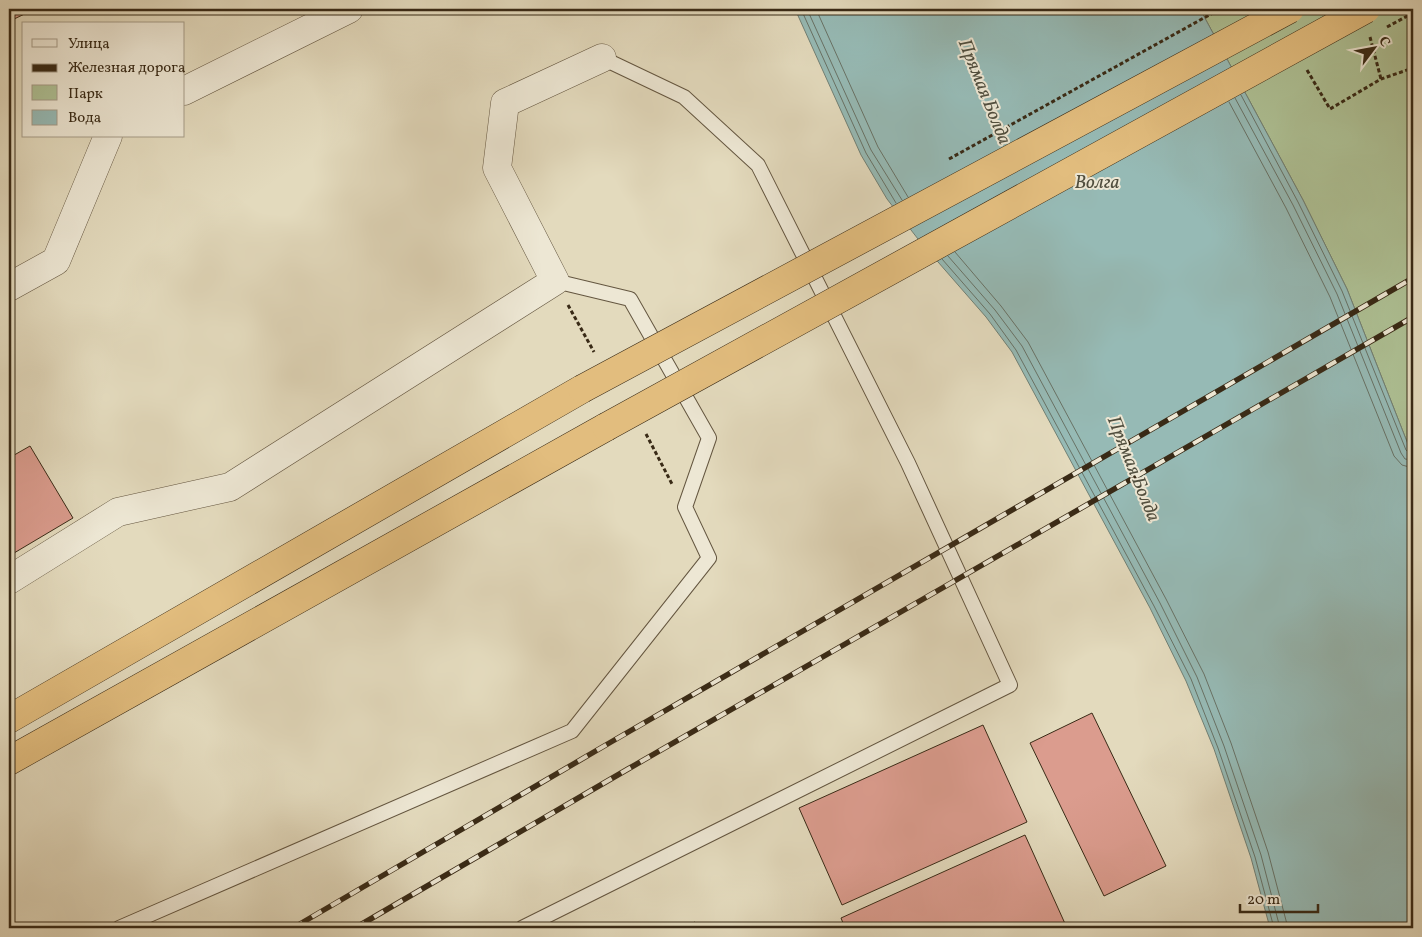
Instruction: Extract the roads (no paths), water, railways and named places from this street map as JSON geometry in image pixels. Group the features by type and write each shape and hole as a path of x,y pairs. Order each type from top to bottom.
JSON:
{"highway":[{"path":"9,719 582,389 1290,9"},
{"path":"9,760 606,427 1366,9"}],"street":[{"path":"185,91 349,9"},
{"path":"9,580 118,512 230,487 555,281 497,168 505,103 602,58"},
{"path":"9,287 56,261 107,138"}],"lane":[{"path":"522,928 1010,685 908,463 758,165 684,97 602,58"},
{"path":"120,928 572,731 709,558 684,507 709,438 630,299 555,281"}],"water":[{"name":"Волга","path":"795,9 1200,9 1303,200 1347,289 1413,457 1413,928 1270,928 1251,858 1214,749 1186,681 1150,608 1012,352 986,317 918,239 887,199 861,155"}],"railway":[{"path":"293,928 1413,278"},
{"path":"355,928 1413,317"}],"water label":[{"name":"Прямая Болда","path":"984,92"},
{"name":"Прямая Болда","path":"1133,469"}]}
